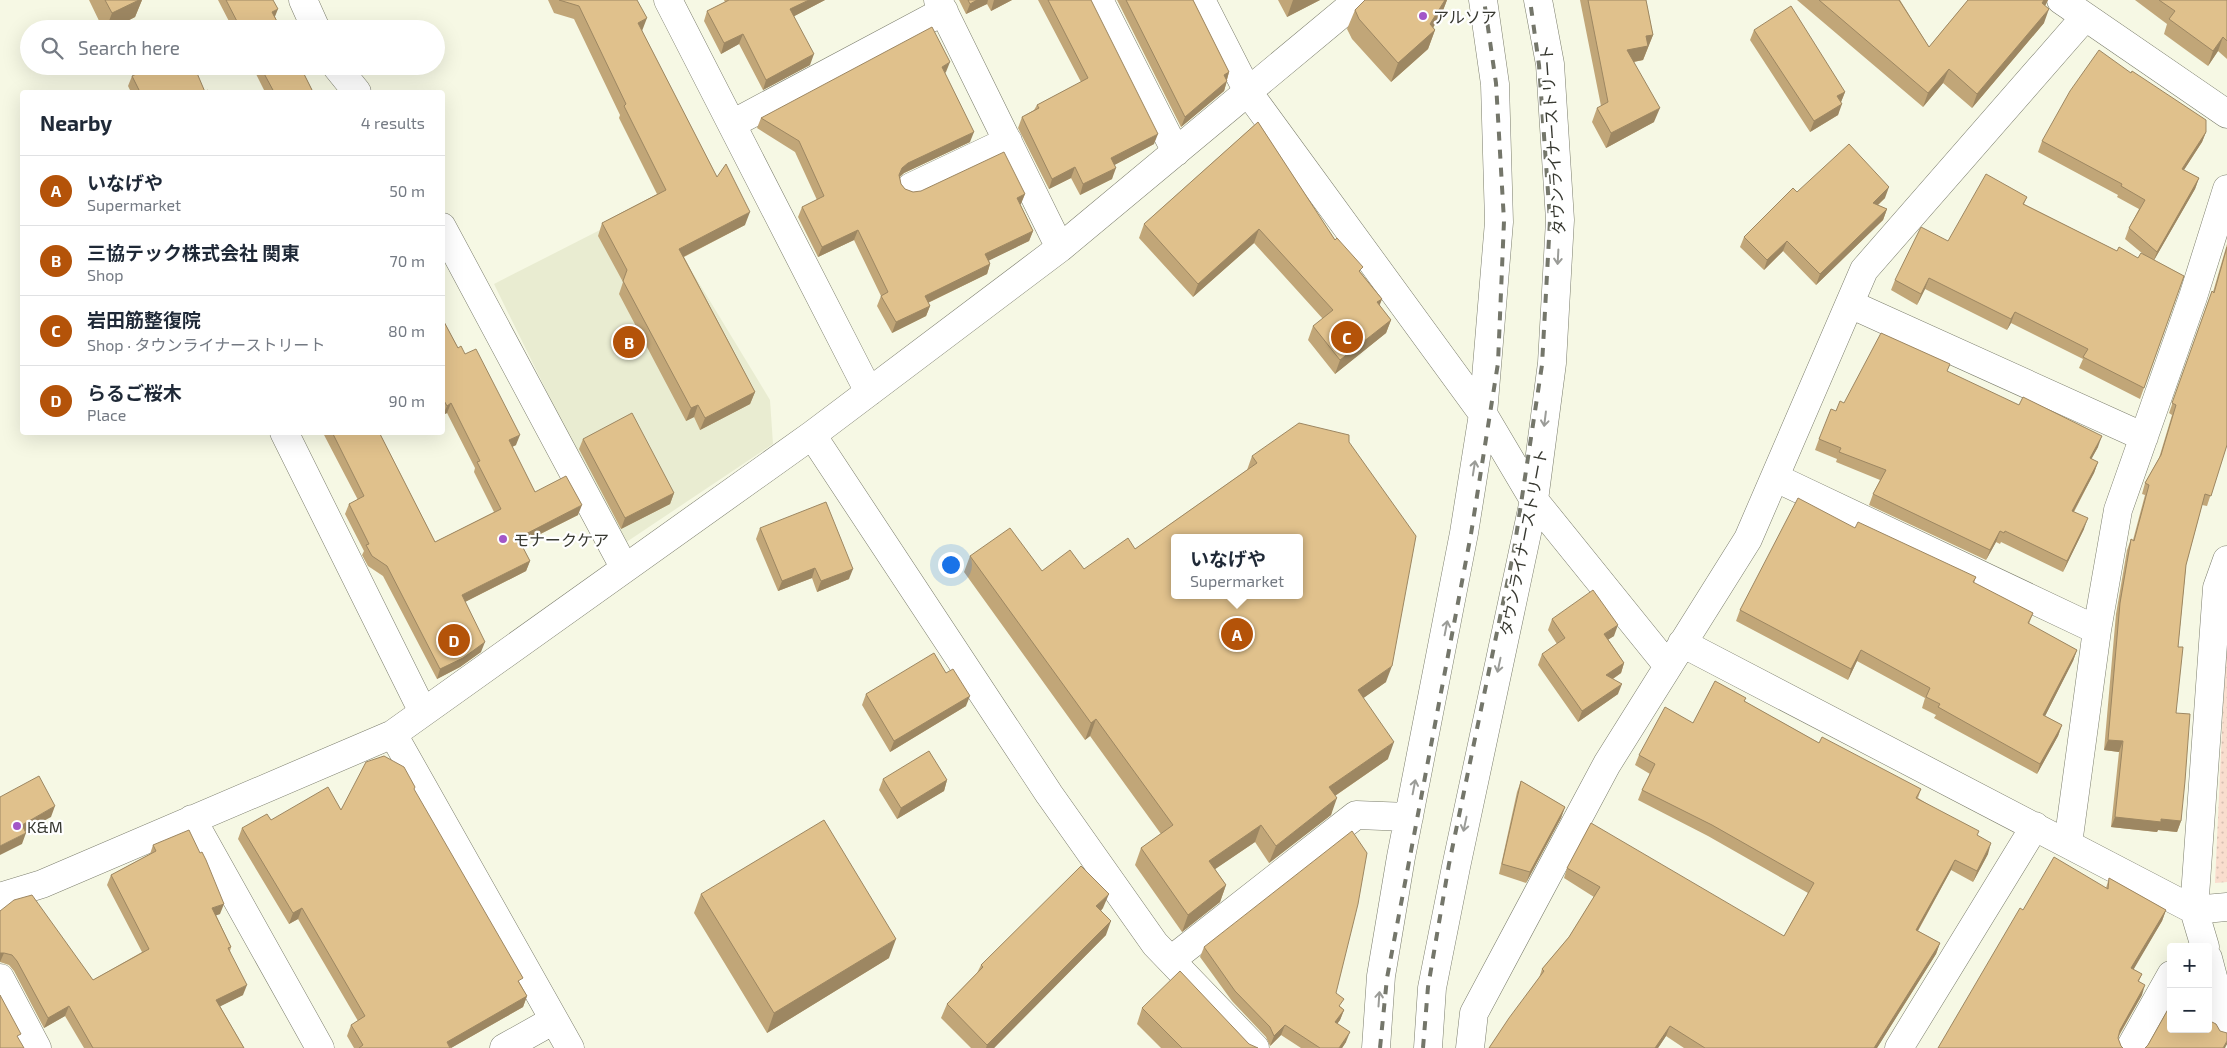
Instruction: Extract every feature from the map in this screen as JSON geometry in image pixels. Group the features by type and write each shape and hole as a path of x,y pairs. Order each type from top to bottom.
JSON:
{"street":[{"path":"303,0 312,20"},
{"path":"668,0 869,392"},
{"path":"1099,0 1176,152"},
{"path":"1201,0 1248,92 1482,414 1534,500 1668,666"},
{"path":"0,897 42,884 393,734 624,567 812,435 1060,248 1358,0"},
{"path":"1376,1048 1381,976 1409,817 1464,533 1482,414 1499,222 1495,84 1483,0"},
{"name":"タウンライナーストリート","path":"1428,1048 1432,988 1534,500 1552,363 1560,220 1550,64 1538,0"},
{"path":"2061,0 2227,114"},
{"path":"732,124 941,6 1060,248"},
{"path":"1470,1048 1474,1014 1607,764 1748,539 1776,478 1864,270 2085,17"},
{"path":"343,75 355,90"},
{"path":"911,187 1008,141"},
{"path":"2068,844 2097,630 2118,510 2193,297 2227,189"},
{"path":"445,233 624,567"},
{"path":"1850,304 2144,437"},
{"path":"285,435 423,712"},
{"path":"812,435 1048,794 1155,944 1255,1048"},
{"path":"1776,478 2097,630"},
{"path":"2196,932 2217,588 2227,560"},
{"path":"1682,643 2068,844 2196,932"},
{"path":"393,734 570,1048"},
{"path":"1171,960 1356,815 1409,817"},
{"path":"192,819 320,1048"},
{"path":"1899,1048 2035,826"},
{"path":"2196,932 2227,907"},
{"path":"2212,973 2227,1030"},
{"path":"0,978 37,1048"},
{"path":"2130,1048 2167,982"},
{"path":"504,1048 554,1020"}],"shaded area":[{"path":"651,204 770,400 773,444 622,545 494,284"},
{"path":"2227,622 2227,882 2215,883"}],"building":[{"path":"105,0 139,0 112,13"},
{"path":"226,0 273,0 278,9 272,12 276,20 236,20"},
{"path":"559,0 637,0 647,18 638,23 717,177 726,164 750,212 679,249 755,392 705,418 698,405 691,408 623,281 627,270 602,223 666,190 624,106 626,104 579,6"},
{"path":"729,0 809,0 790,9 814,54 766,80 743,34 724,43 707,11"},
{"path":"968,0 977,0 970,4"},
{"path":"1048,0 1091,0 1158,134 1111,158 1116,168 1083,184 1075,167 1052,179 1022,117 1039,108 1037,105 1088,78"},
{"path":"1126,0 1193,0 1229,72 1224,75 1227,81 1185,117"},
{"path":"1365,0 1445,0 1430,24 1435,30 1398,63 1359,19 1355,10"},
{"path":"1588,0 1646,0 1653,35 1646,36 1648,46 1627,50 1660,108 1611,133 1597,108 1608,102"},
{"path":"1819,0 1899,0 1929,47 1968,0 2044,0 2042,3 2049,9 1977,94 1949,69 1928,93"},
{"path":"2159,0 2227,0 2227,41 2223,37 2213,51 2169,19 2175,11"},
{"path":"1791,6 1845,92 1837,96 1842,104 1814,121 1754,30"},
{"path":"932,27 950,62 942,67 974,132 908,163 902,168 899,175 901,184 905,189 913,192 921,191 1004,152 1025,194 1017,198 1033,231 985,254 990,264 925,296 930,306 896,322 881,296 888,292 858,230 822,247 802,207 824,196 799,141 761,118"},
{"path":"2099,50 2131,73 2132,71 2206,120 2206,132 2182,169 2199,178 2157,252 2129,228 2145,200 2121,186 2122,184 2042,141 2070,91"},
{"path":"198,75 204,90 139,90 132,76"},
{"path":"265,75 304,75 312,90 273,90"},
{"path":"1258,122 1335,240 1337,238 1363,267 1359,271 1382,299 1377,302 1391,320 1340,360 1313,326 1333,310 1259,229 1198,284 1144,224"},
{"path":"1849,144 1889,187 1873,203 1887,209 1820,274 1787,241 1767,260 1744,237 1793,188 1797,192"},
{"path":"1986,174 2027,197 2023,204 2117,251 2119,247 2138,258 2141,253 2184,276 2144,388 2083,357 2088,349 2015,312 2011,319 1929,278 1921,294 1895,280 1921,227 1948,241"},
{"path":"2227,247 2227,445 2211,496 2205,494 2186,565 2178,647 2183,647 2176,713 2190,714 2181,821 2161,819 2161,822 2115,817 2123,741 2108,740 2120,603 2131,539 2134,541 2149,485 2145,483 2161,455 2176,405 2172,403 2212,291 2214,293"},
{"path":"445,324 458,348 461,346 465,354 476,349 520,435 509,440 535,492 566,476 582,505 518,538 530,561 462,595 485,642 463,658 440,669 387,566 372,556 366,545 369,544 349,504 364,496 334,435 381,435 435,542 501,509 477,462 480,461 451,403 447,406 445,402"},
{"path":"1881,333 1950,364 1947,371 2019,405 2023,397 2102,436 2090,458 2098,462 2072,511 2088,518 2067,561 2005,531 2004,533 2000,531 1990,550 1873,494 1886,470 1839,452 1841,448 1819,439 1831,409 1836,411 1840,401 1844,403"},
{"path":"632,413 674,493 625,518 583,439"},
{"path":"1299,423 1349,435 1349,442 1416,536 1392,666 1358,690 1394,742 1329,787 1337,798 1276,846 1261,825 1209,861 1226,885 1188,915 1141,848 1173,825 1096,719 1091,723 970,556 1010,528 1042,571 1070,550 1084,569 1128,538 1135,549 1257,463 1252,456"},
{"path":"1798,498 1855,528 1858,522 1976,577 1973,582 2033,613 2028,623 2077,650 2043,715 2062,725 2040,764 1938,707 1940,704 1926,697 1930,688 1861,650 1851,669 1740,610"},
{"path":"826,502 853,569 821,581 815,568 782,581 760,528"},
{"path":"1593,590 1618,625 1604,634 1624,663 1606,675 1622,684 1582,711 1542,654 1565,638 1552,619"},
{"path":"934,653 946,673 953,669 970,696 894,741 866,694"},
{"path":"1715,681 1746,698 1744,701 1819,743 1822,737 1921,789 1916,798 1979,831 1977,835 1991,843 1977,871 1955,860 1916,930 1940,943 1874,1048 1705,1048 1670,1026 1655,1048 1489,1048 1544,971 1542,969 1569,937 1600,887 1567,868 1591,823 1784,936 1814,883 1712,825 1642,790 1655,764 1639,755 1665,707 1693,723"},
{"path":"929,751 947,780 901,808 883,779"},
{"path":"384,756 404,767 415,787 414,789 523,978 518,981 527,996 447,1042 450,1048 359,1048 363,1045 351,1025 365,1016 302,908 293,913 242,828 267,814 271,820 328,787 341,810 366,762"},
{"name":"K&M","path":"39,776 55,806 22,825 26,833 0,846 0,797"},
{"path":"1521,781 1565,807 1530,872 1502,864"},
{"path":"824,820 896,939 774,1013 701,894"},
{"path":"189,830 200,853 202,852 206,860 224,904 212,908 231,947 228,948 247,985 216,1000 244,1048 93,1048 69,1006 48,1018 17,961 12,955 0,953 0,911 14,900 32,895 93,980 149,949 111,875 156,851 153,845"},
{"path":"1352,831 1367,853 1358,904 1336,993 1344,999 1339,1006 1344,1010 1335,1022 1350,1032 1339,1048 1320,1048 1285,1025 1274,1036 1270,1027 1235,991 1204,947"},
{"path":"2054,857 2108,889 2109,878 2166,910 2131,968 2142,974 2138,981 2145,985 2120,1030 2118,1038 2123,1048 1938,1048 2020,908 2023,910"},
{"path":"1081,866 1109,894 1096,906 1111,921 987,1045 947,1004 983,967 981,965"},
{"path":"1180,971 1249,1044 1258,1048 1182,1048 1142,1008"},
{"path":"0,995 21,1034 17,1036 24,1048 0,1048"},
{"path":"2167,1011 2167,1033 2212,1033 2212,1022 2216,1024 2220,1031 2227,1033 2227,1041 2223,1048 2145,1048"}],"railway":[{"path":"1380,1048 1387,978 1471,534 1498,363 1504,221 1496,83 1484,0"},
{"path":"1423,1048 1428,987 1449,864 1514,550 1542,365 1550,220 1539,65 1530,0"}],"place":[{"name":"アルソア","path":"1423,16"},
{"name":"岩田筋整復院","path":"1347,337"},
{"name":"三協テック株式会社 関東","path":"629,342"},
{"name":"モナークケア","path":"503,539"},
{"name":"いなげや","path":"1237,634"},
{"name":"らるご桜木","path":"454,640"},
{"name":"K&M","path":"17,826"}]}
